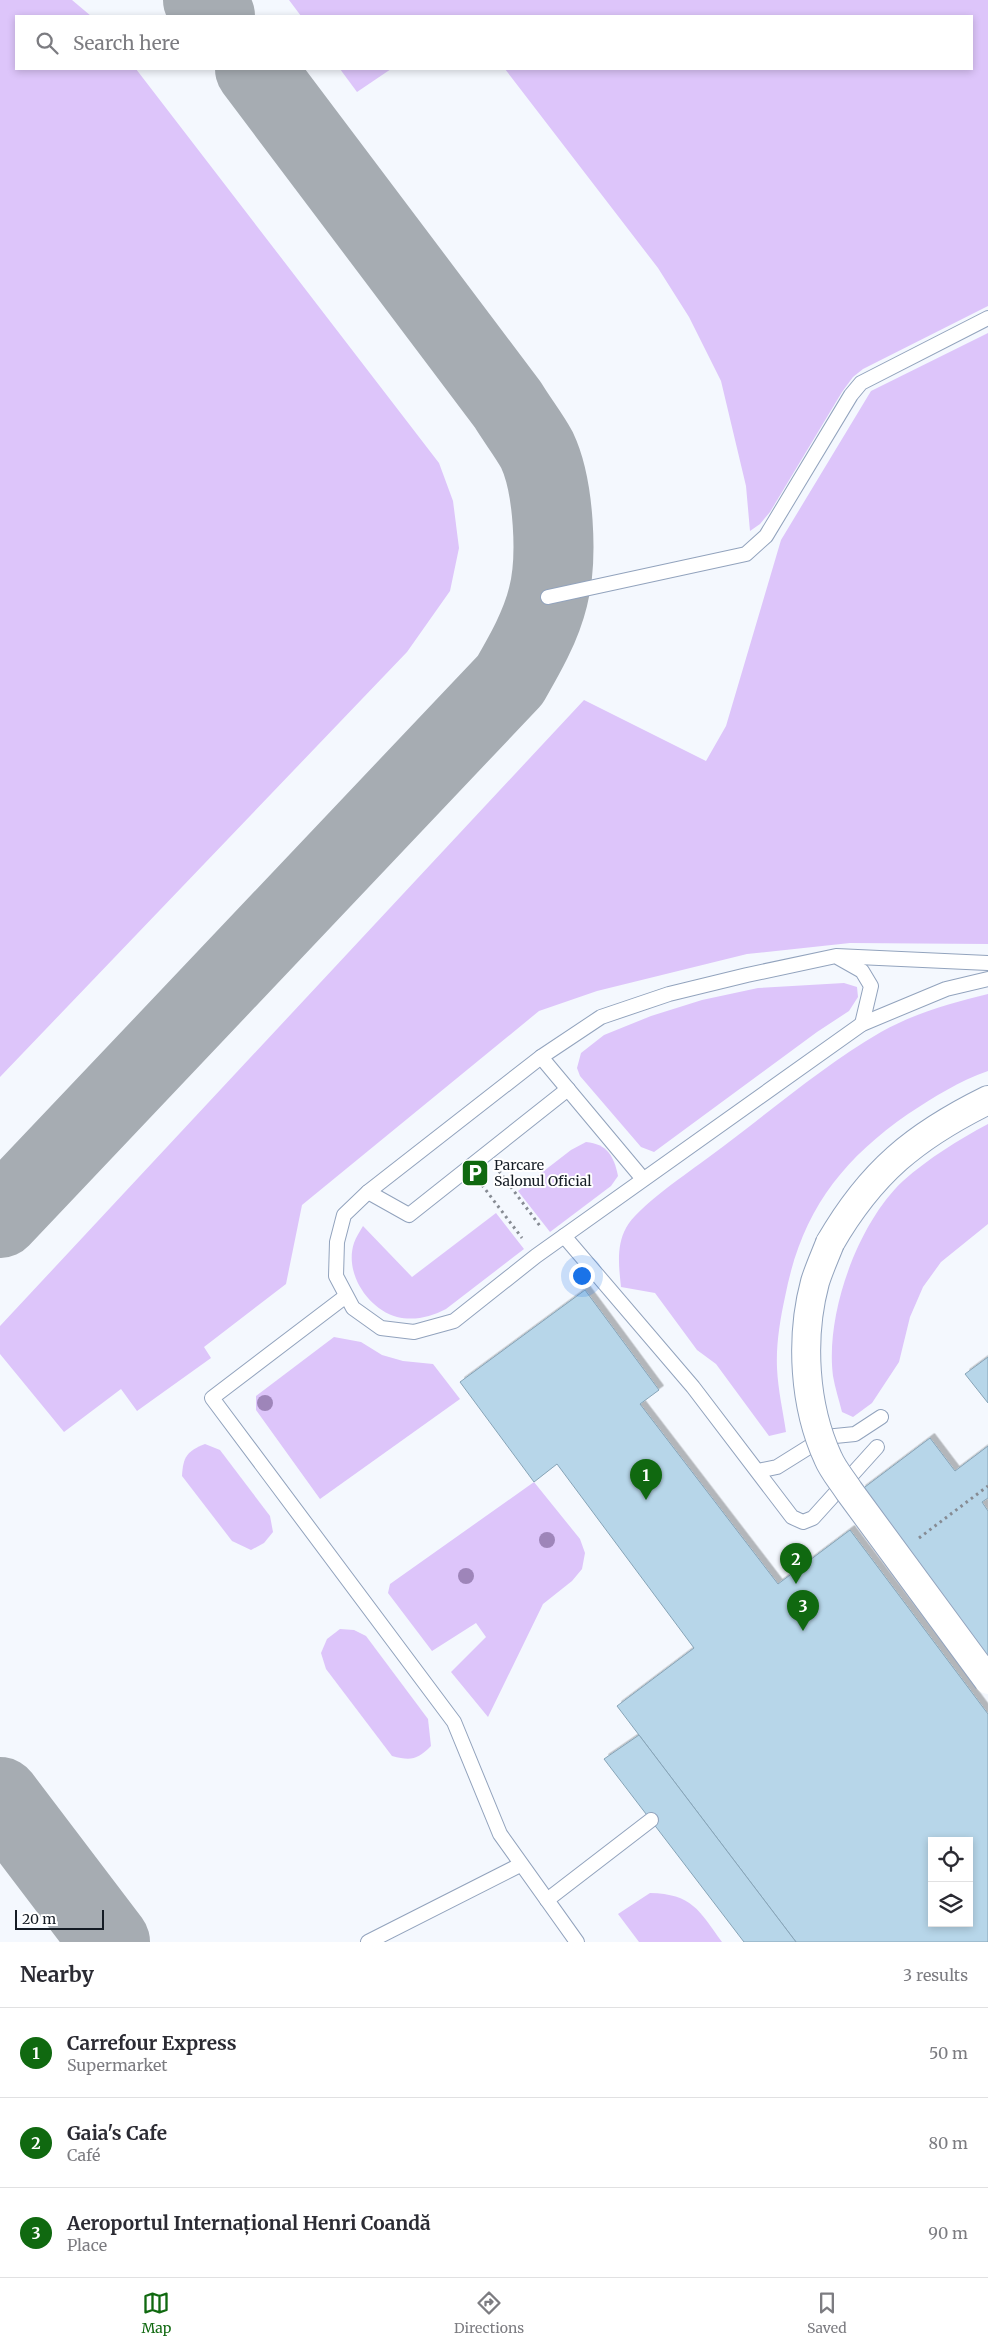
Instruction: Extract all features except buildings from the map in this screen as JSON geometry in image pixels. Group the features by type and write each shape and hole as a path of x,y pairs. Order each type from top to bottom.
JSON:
{"street":[{"path":"988,1100 953,1117 919,1139 888,1166 865,1190 830,1243 815,1283 808,1328 810,1406 829,1460 848,1491 988,1680"}],"lane":[{"path":"548,597 746,554 766,536 851,395 861,383 988,318"},
{"path":"988,964 836,956 747,974 669,994 601,1017 541,1057 368,1192 344,1216 337,1242 336,1276 353,1308 381,1328 414,1332 454,1321 536,1256 862,1024 946,989 988,979"},
{"path":"836,956 862,970 871,986 862,1024"},
{"path":"541,1057 643,1179"},
{"path":"368,1192 409,1215 568,1089"},
{"path":"559,1240 687,1379 792,1516 803,1522 813,1518 877,1447"},
{"path":"346,1296 212,1398 454,1722 500,1834 520,1865 577,1942"},
{"path":"758,1471 777,1467 825,1437 855,1434 881,1417"},
{"path":"546,1900 651,1820"},
{"path":"368,1942 520,1865"}],"path":[{"path":"486,1153 559,1240"},
{"path":"468,1167 536,1256"},
{"path":"916,1540 988,1486"}],"shaded area":[{"path":"0,0 72,0 90,15 15,15 15,70 137,70 439,463 453,501 459,548 450,591 407,652 0,1077"},
{"path":"289,0 988,0 988,306 863,369 853,377 842,392 770,512 760,524 750,531 746,486 721,381 689,317 658,268 506,70 973,70 973,15 300,15"},
{"path":"341,70 390,70 357,92"},
{"path":"988,333 988,944 850,943 747,954 597,991 539,1011 302,1205 286,1284 204,1347 211,1358 137,1411 121,1389 64,1432 0,1354 0,1326 584,700 706,761 726,726 781,540 871,391"},
{"path":"844,983 857,987 858,997 849,1011 817,1032 654,1152 641,1147 580,1076 577,1068 581,1053 604,1035 651,1016 702,1000 758,988"},
{"path":"988,994 988,1071 937,1096 884,1132 843,1171 813,1215 801,1240 792,1267 779,1332 777,1359 779,1392 786,1432 769,1436 716,1364 697,1350 655,1293 621,1287 619,1250 626,1228 641,1210 664,1190 837,1060 894,1025 947,1005"},
{"path":"988,1124 988,1224 941,1262 923,1287 910,1317 899,1362 872,1403 853,1417 842,1412 833,1376 834,1325 848,1271 859,1245 872,1220 903,1181 944,1150"},
{"path":"586,1142 599,1145 608,1152 612,1157 618,1176 611,1186 550,1232 518,1191 571,1150"},
{"path":"496,1213 524,1249 446,1309 422,1318 397,1317 386,1313 377,1306 361,1288 352,1266 352,1254 355,1241 363,1226 412,1277"},
{"path":"334,1337 361,1342 382,1355 403,1361 433,1364 460,1399 320,1499 256,1410 256,1396"},
{"path":"205,1444 220,1450 270,1516 273,1532 264,1543 251,1550 232,1541 182,1476 183,1464 187,1455"},
{"path":"534,1482 580,1539 585,1553 582,1569 572,1581 543,1604 488,1717 451,1672 486,1637 476,1623 432,1651 388,1593 390,1584"},
{"path":"340,1629 354,1630 366,1636 428,1719 431,1746 418,1757 404,1759 392,1756 326,1669 321,1653 327,1639"},
{"path":"650,1893 676,1897 693,1906 722,1942 639,1942 618,1914"}],"taxiway":[{"path":"203,0 214,15"},
{"path":"0,1218 510,680 537,629 548,597 553,563 553,523 547,483 537,450 508,405 256,70"},
{"path":"0,1797 110,1942"}],"place":[{"name":"Parcare Salonul Oficial","path":"475,1173"},
{"name":"Carrefour Express","path":"646,1500"},
{"name":"Gaia's Cafe","path":"796,1584"},
{"name":"Aeroportul Internațional Henri Coandă","path":"803,1631"}]}
